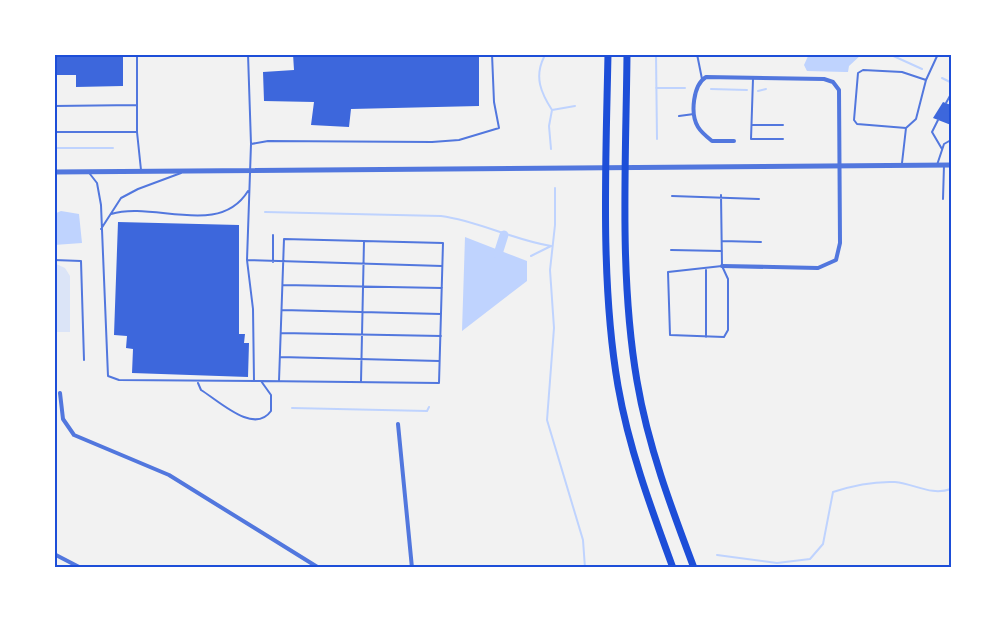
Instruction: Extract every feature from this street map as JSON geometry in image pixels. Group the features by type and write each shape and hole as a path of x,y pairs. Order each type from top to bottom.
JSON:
{"highway":[{"path":"608,54 609,292 618,383 637,467 674,568"},
{"path":"627,54 628,291 637,380 656,462 694,568"}],"street":[{"path":"722,266 818,268 832,264 838,256 841,104 836,85 824,79 726,75 702,79 696,90 694,114 698,128 712,141 734,141"},
{"path":"54,172 576,170 951,165"},
{"path":"60,393 63,419 74,435 169,475 319,568"},
{"path":"398,424 412,568"},
{"path":"54,554 81,568"}],"lane":[{"path":"137,54 137,132 141,172"},
{"path":"248,54 251,144 247,260 253,309 254,381"},
{"path":"251,144 268,141 459,140 499,128 494,102 492,54"},
{"path":"697,54 702,79"},
{"path":"705,54 736,54"},
{"path":"902,166 906,128 916,119 926,80 938,54"},
{"path":"906,128 857,124 854,120 858,73 863,70 902,72 926,80"},
{"path":"753,76 751,139 783,140"},
{"path":"946,103 951,94"},
{"path":"54,106 137,105"},
{"path":"680,116 694,114"},
{"path":"938,120 932,132 942,149"},
{"path":"752,124 783,125"},
{"path":"54,132 137,132"},
{"path":"943,199 942,149 944,144 951,140"},
{"path":"89,172 97,183 100,196 108,376 119,380 198,383 254,381 439,383 443,243 284,239 279,381"},
{"path":"101,229 121,198 182,172"},
{"path":"111,214 129,210 214,215 234,207 249,190"},
{"path":"721,195 722,266 728,279 728,330 724,337 670,335 667,276 671,270 706,270 722,266"},
{"path":"672,196 712,197 721,200 759,199"},
{"path":"273,235 273,262"},
{"path":"361,382 364,241"},
{"path":"722,241 760,242"},
{"path":"671,250 722,251"},
{"path":"54,260 81,261 84,360"},
{"path":"247,260 442,266"},
{"path":"706,270 706,337"},
{"path":"282,285 442,288"},
{"path":"282,310 441,314"},
{"path":"281,333 441,336"},
{"path":"280,357 440,361"},
{"path":"198,383 201,390 244,417 257,421 267,416 273,405 272,394 261,381"}],"shaded area":[{"path":"54,263 65,268 70,276 70,332 54,332"}],"water":[{"path":"809,54 862,54 849,66 848,72 845,72 807,71 804,65"},
{"path":"61,211 79,214 82,243 54,245 54,214"},
{"path":"465,237 527,261 527,281 462,331"}],"building":[{"path":"54,54 123,54 123,86 76,87 76,75 54,75"},
{"path":"293,54 479,54 479,106 351,109 349,127 311,125 314,102 264,101 263,72 294,70"},
{"path":"943,102 951,105 951,125 933,118"},
{"path":"118,222 239,225 239,334 245,334 244,343 249,343 248,377 132,373 133,349 126,348 127,336 114,335"}],"waterway":[{"path":"542,54 544,57 539,78 542,91 552,110 549,126 551,149"},
{"path":"656,54 657,139"},
{"path":"889,54 922,69"},
{"path":"942,78 950,82"},
{"path":"656,88 685,88"},
{"path":"711,89 747,90"},
{"path":"758,91 766,89"},
{"path":"552,110 575,106"},
{"path":"54,148 113,148"},
{"path":"555,188 555,225 550,270 554,328 547,420 583,540 585,568"},
{"path":"265,212 441,216 551,246"},
{"path":"498,254 504,235"},
{"path":"531,256 551,246"},
{"path":"292,408 427,411 429,407"},
{"path":"717,555 777,563 810,559 823,544 833,492 848,487 895,482 937,491 951,489"}]}
